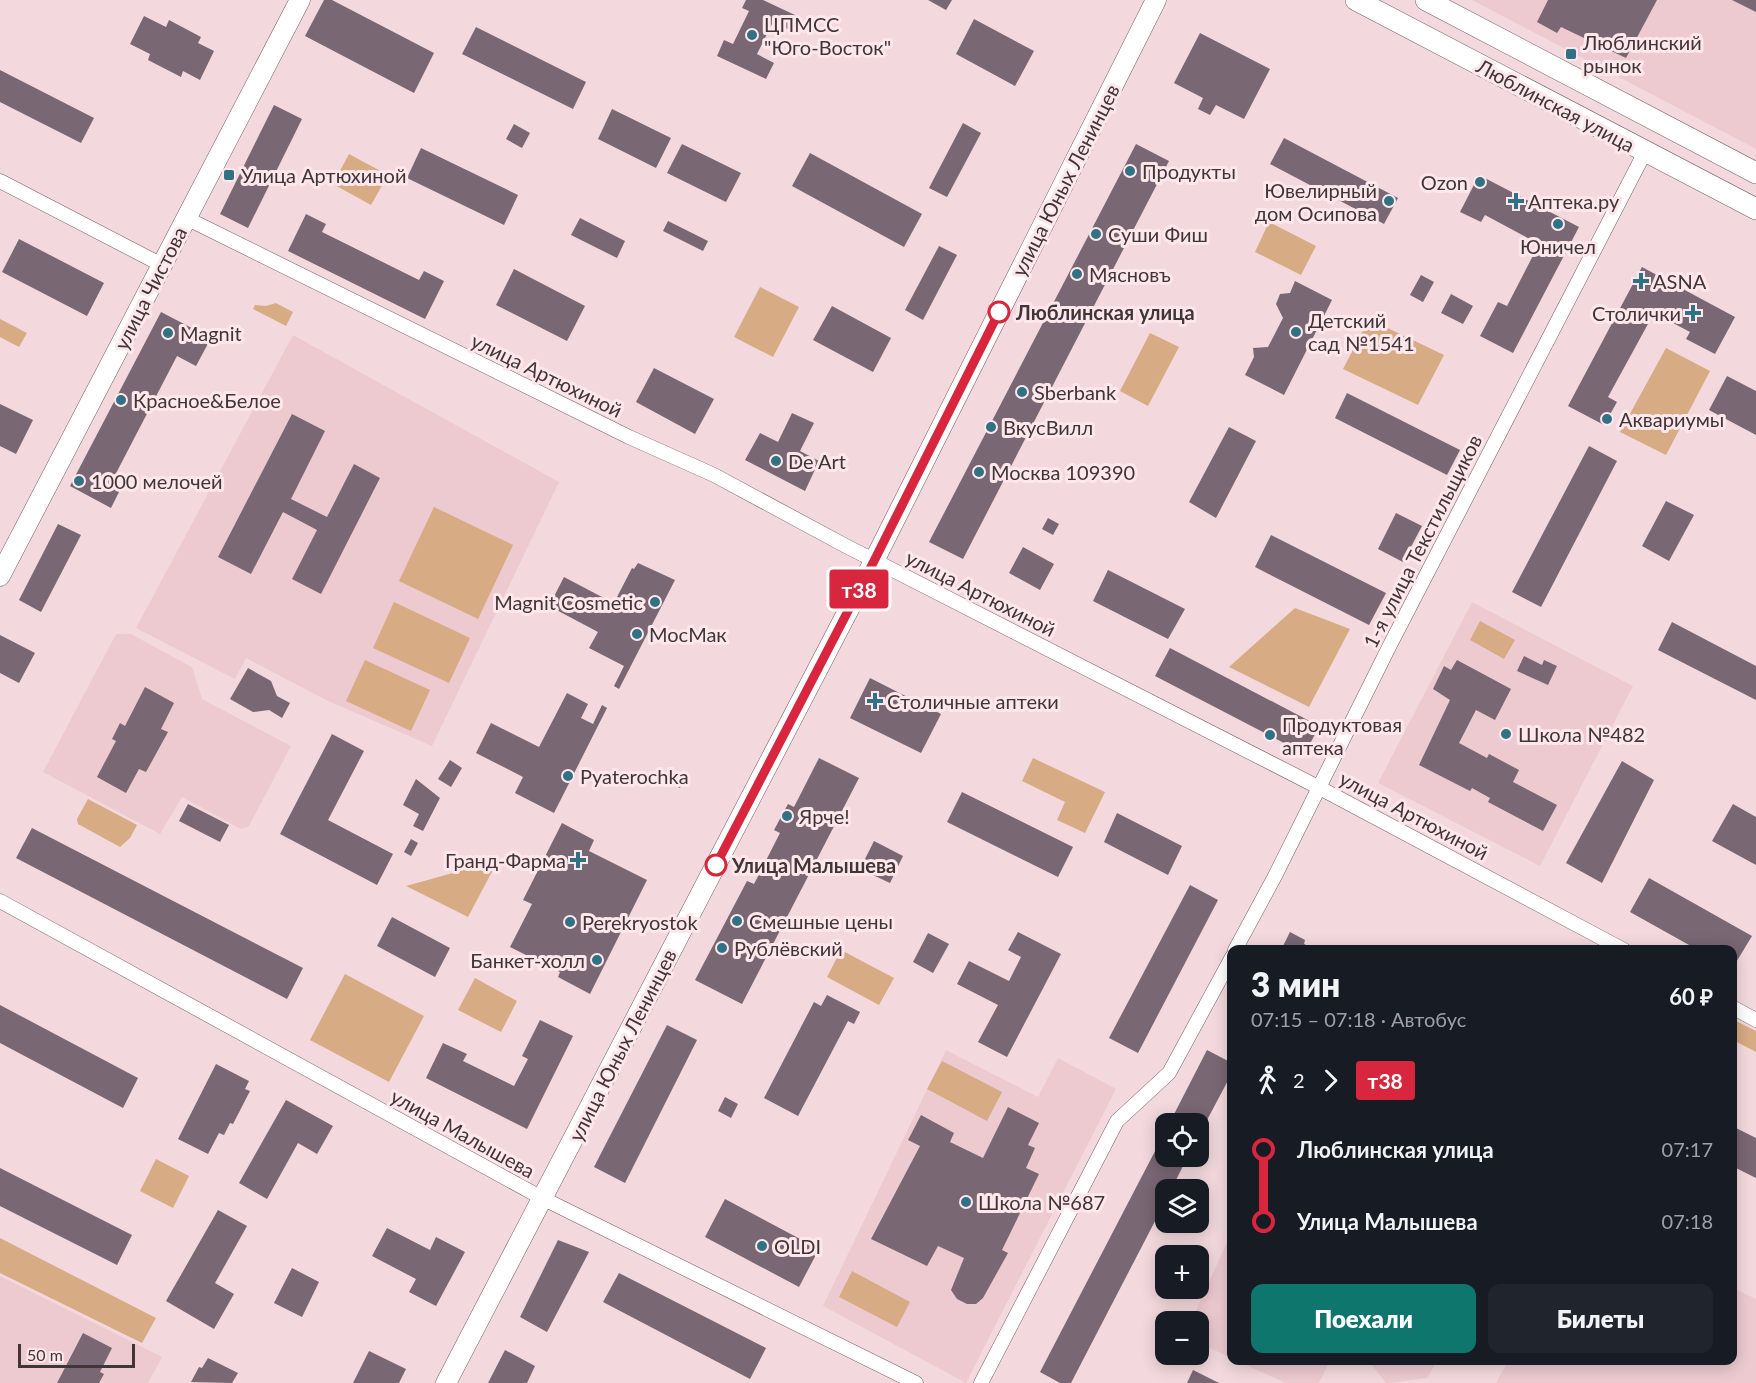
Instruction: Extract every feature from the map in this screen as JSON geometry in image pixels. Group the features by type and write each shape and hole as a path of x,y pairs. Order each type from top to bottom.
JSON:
{"main road":[{"name":"улица Чистова","path":"0,576 300,0"},
{"name":"улица Юных Ленинцев","path":"446,1383 874,561 1156,0"},
{"name":"Люблинская улица","path":"1356,0 1756,209"},
{"name":"Люблинская улица","path":"1426,0 1756,173"}],"street":[{"name":"1-я улица Текстильщиков","path":"1238,945 1645,152"},
{"path":"0,181 162,266"},
{"name":"улица Артюхиной","path":"186,218 628,437 714,475 874,561 1318,787 1615,945"},
{"name":"улица Малышева","path":"0,901 542,1198 916,1383"},
{"path":"981,1383 1117,1121 1169,1073 1227,966"},
{"path":"1737,1010 1756,1020"}],"shaded area":[{"path":"1472,0 1756,0 1756,149"},
{"path":"349,154 388,175 371,205 333,184"},
{"path":"1269,222 1316,246 1301,275 1255,252"},
{"path":"760,287 799,307 773,357 734,337"},
{"path":"276,303 293,312 286,326 253,309 255,305 266,306"},
{"path":"0,319 27,333 19,347 0,337"},
{"path":"1369,319 1444,355 1418,405 1343,369"},
{"path":"1150,333 1179,347 1148,406 1120,391"},
{"path":"293,335 559,482 432,746 328,701 246,658 235,679 136,628"},
{"path":"1666,348 1710,371 1666,455 1620,432"},
{"path":"434,507 513,545 478,619 399,581"},
{"path":"394,602 470,638 449,683 373,648"},
{"name":"Школа №482","path":"1472,602 1633,686 1540,866 1378,783"},
{"path":"1295,608 1350,629 1309,707 1229,667"},
{"path":"1480,621 1515,640 1504,659 1470,640"},
{"path":"116,634 131,634 192,667 202,699 291,746 249,826 241,829 182,797 160,834 43,772"},
{"path":"365,660 430,690 411,731 346,701"},
{"path":"1033,758 1105,792 1085,833 1057,820 1065,802 1022,781"},
{"path":"88,799 137,825 130,838 120,847 78,824 77,819"},
{"path":"489,863 495,866 468,917 406,886"},
{"path":"841,950 894,978 879,1005 827,977"},
{"path":"345,974 424,1016 389,1082 310,1040"},
{"path":"475,978 517,1001 501,1032 458,1010"},
{"path":"1737,1022 1756,1031 1756,1052 1737,1042"},
{"name":"Школа №687","path":"946,1050 1038,1097 1058,1058 1116,1089 966,1383 823,1306"},
{"path":"942,1061 1002,1092 987,1121 927,1089"},
{"path":"156,1159 189,1176 173,1208 140,1191"},
{"path":"0,1238 156,1318 142,1343 0,1273"},
{"path":"1227,1243 1227,1356 1209,1348 1209,1311 1196,1311 1201,1299 1209,1299 1209,1282"},
{"path":"852,1271 910,1302 897,1327 839,1297"},
{"path":"0,1276 162,1357 148,1383 0,1383"},
{"path":"1737,1290 1756,1299 1756,1383 1496,1383 1506,1365 1737,1365"},
{"path":"1246,1365 1328,1365 1319,1383 1286,1383"},
{"path":"1372,1365 1435,1365 1427,1378 1386,1383"}],"building":[{"path":"324,0 332,0 434,53 414,93 305,36"},
{"name":"ЦПМСС \"Юго-Восток\"","path":"746,0 763,0 797,16 790,30 773,22 757,54 774,63 766,79 717,56 724,40 733,44 749,11 742,8"},
{"path":"928,0 952,0 946,10"},
{"path":"1548,0 1657,0 1626,58 1561,27 1557,33 1537,22"},
{"path":"1732,0 1756,0 1756,12"},
{"path":"144,16 166,27 169,20 201,37 198,43 214,51 200,80 183,71 181,77 148,60 150,54 130,44"},
{"path":"974,19 1034,51 1015,86 956,54"},
{"path":"476,27 586,82 573,109 462,54"},
{"path":"1200,33 1270,69 1244,119 1216,105 1210,115 1198,109 1203,98 1174,83"},
{"path":"0,70 94,118 81,143 0,102"},
{"path":"274,105 302,119 248,228 220,214"},
{"path":"612,109 671,138 656,168 598,139"},
{"path":"963,123 981,133 947,197 929,188"},
{"path":"514,124 530,133 522,148 506,139"},
{"path":"1284,138 1398,198 1384,224 1270,164"},
{"path":"682,144 741,173 726,202 667,173"},
{"path":"1136,144 1169,161 963,559 929,542"},
{"path":"421,148 518,195 504,225 407,178"},
{"path":"810,153 922,214 904,247 792,186"},
{"path":"1479,175 1579,227 1513,353 1480,336 1498,302 1507,306 1539,244 1485,215 1481,222 1460,212"},
{"path":"306,214 326,224 322,232 419,280 424,271 444,281 425,319 288,251"},
{"path":"580,218 625,241 617,258 571,235"},
{"path":"668,221 708,241 703,251 663,231"},
{"path":"19,239 104,283 87,316 2,272"},
{"path":"939,246 957,255 923,320 905,310"},
{"path":"1642,267 1735,317 1715,354 1686,339 1690,332 1654,313 1608,397 1617,402 1604,425 1568,406"},
{"path":"514,269 585,306 567,341 496,305"},
{"path":"1421,275 1434,282 1423,302 1410,295"},
{"name":"Детский сад №1541","path":"1295,281 1332,300 1284,395 1245,375 1254,357 1253,348 1268,347 1283,318 1276,304 1280,294 1290,293"},
{"path":"1451,294 1473,306 1463,324 1441,313"},
{"path":"832,306 891,338 873,372 813,340"},
{"path":"161,312 211,338 196,366 177,356 112,481 122,486 111,508 70,486"},
{"path":"654,368 714,399 695,434 636,402"},
{"path":"1727,376 1756,391 1756,435 1709,410"},
{"path":"1347,393 1460,450 1447,475 1335,418"},
{"path":"0,404 33,420 16,454 0,446"},
{"path":"792,413 814,423 800,451 819,461 805,491 745,460 760,433 778,442"},
{"path":"292,414 325,431 291,499 327,517 354,464 380,478 321,594 292,579 317,530 283,512 251,574 218,557"},
{"path":"1229,427 1256,441 1216,518 1189,502"},
{"path":"1589,446 1617,461 1541,607 1512,592"},
{"path":"1666,501 1694,515 1669,561 1642,546"},
{"path":"1396,513 1422,526 1403,562 1378,549"},
{"path":"1048,518 1059,524 1053,535 1042,529"},
{"path":"58,524 81,535 41,612 19,600"},
{"path":"1271,535 1386,593 1369,625 1255,567"},
{"path":"1023,547 1054,564 1040,590 1009,573"},
{"path":"638,563 675,580 619,689 614,686 624,666 589,648 598,632 549,606 564,577 619,606 622,600 617,597 632,568 634,569"},
{"path":"1108,570 1185,609 1168,639 1093,601"},
{"path":"1672,622 1756,666 1756,700 1658,650"},
{"path":"0,635 35,653 19,683 0,673"},
{"path":"1170,648 1319,726 1305,754 1155,676"},
{"path":"1524,656 1542,665 1544,660 1557,666 1548,685 1517,671"},
{"path":"1457,660 1511,689 1495,720 1476,710 1459,743 1487,758 1489,754 1519,770 1513,782 1557,805 1543,831 1488,802 1490,798 1472,788 1470,791 1419,765 1450,700 1433,689 1444,666 1451,670"},
{"path":"248,668 271,681 277,696 290,703 282,718 269,710 253,712 230,699"},
{"path":"870,678 941,714 921,753 850,718"},
{"path":"145,687 174,703 161,729 168,732 146,772 139,769 126,793 97,777 116,741 112,739 120,723 125,726"},
{"path":"567,693 588,704 581,718 593,724 602,705 607,708 554,813 515,793 523,777 476,753 491,723 539,747"},
{"path":"332,734 364,751 328,820 393,854 377,885 280,834"},
{"path":"819,758 859,778 742,1004 695,980 747,881 754,884 780,833 774,830 788,804 794,807"},
{"path":"450,760 462,768 451,787 438,779"},
{"path":"1622,761 1654,780 1602,883 1566,863"},
{"path":"673,772 685,778 680,788 668,782"},
{"path":"416,779 440,798 423,831 413,826 419,814 403,805"},
{"path":"962,792 1073,847 1058,877 947,822"},
{"path":"188,804 229,825 220,842 179,821"},
{"path":"1733,804 1756,817 1756,865 1712,841"},
{"path":"1117,813 1182,846 1168,875 1104,842"},
{"path":"562,823 594,840 589,851 647,880 590,994 558,977 560,972 510,947 532,904 523,900"},
{"path":"32,828 303,968 287,999 16,858"},
{"path":"411,839 418,843 411,856 404,852"},
{"path":"874,841 903,856 890,883 860,869"},
{"path":"1649,878 1752,936 1737,961 1737,945 1689,945 1630,912"},
{"path":"1190,885 1218,900 1138,1053 1109,1038"},
{"path":"392,917 450,948 435,977 377,946"},
{"path":"1018,932 1061,954 1007,1057 978,1042 998,1005 957,984 969,961 1009,981 1021,957 1008,950"},
{"path":"1290,932 1305,940 1304,944 1306,945 1284,945"},
{"path":"928,933 949,944 933,973 913,962"},
{"path":"827,995 860,1012 854,1024 848,1021 798,1116 764,1098 814,1002 821,1006"},
{"path":"0,1005 138,1078 123,1108 0,1043"},
{"path":"540,1020 573,1036 527,1129 426,1078 443,1043 467,1054 463,1061 514,1086 528,1059 522,1056"},
{"path":"667,1025 697,1040 625,1183 594,1167"},
{"path":"1207,1050 1227,1060 1227,1082 1209,1116 1209,1113 1175,1113"},
{"path":"216,1064 249,1081 245,1089 250,1091 233,1124 230,1123 224,1135 219,1133 208,1154 178,1139"},
{"path":"725,1097 738,1104 731,1118 718,1111"},
{"path":"286,1100 333,1126 317,1154 298,1143 267,1199 239,1183"},
{"path":"1008,1107 1039,1123 1028,1145 1035,1148 1026,1168 1039,1174 1002,1250 1008,1253 983,1298 976,1304 967,1304 957,1299 951,1290 964,1258 938,1246 927,1266 871,1239 920,1146 908,1140 921,1115 954,1133 950,1142 983,1158"},
{"path":"1737,1128 1756,1138 1756,1178 1737,1168"},
{"path":"1155,1151 1155,1167 1182,1167 1176,1179 1155,1179 1155,1221 1071,1383 1060,1383 1040,1372"},
{"path":"0,1168 132,1235 117,1265 0,1206"},
{"path":"725,1199 819,1249 799,1287 705,1237"},
{"path":"218,1210 247,1226 215,1283 234,1294 214,1329 166,1301"},
{"path":"387,1228 430,1250 436,1237 465,1252 436,1306 409,1292 416,1279 372,1256"},
{"path":"558,1240 589,1252 547,1332 520,1317"},
{"path":"292,1268 319,1282 302,1317 274,1303"},
{"path":"619,1273 766,1348 750,1379 603,1302"},
{"path":"83,1333 112,1348 100,1372 104,1374 99,1383 57,1383"},
{"path":"505,1350 535,1366 527,1383 488,1383"},
{"path":"369,1351 406,1369 399,1383 353,1383"},
{"path":"208,1358 238,1373 232,1383 191,1382 199,1367 202,1368"},
{"path":"1193,1370 1219,1383 1187,1383"}],"bus line":[{"name":"т38","path":"716,865 874,561 999,312"}],"place":[{"name":"ЦПМСС \"Юго-Восток\"","path":"752,35"},
{"name":"Люблинский рынок","path":"1571,54"},
{"name":"Продукты","path":"1130,171"},
{"name":"Улица Артюхиной","path":"229,175"},
{"name":"Ozon","path":"1480,182"},
{"name":"Ювелирный дом Осипова","path":"1389,201"},
{"name":"Аптека.ру","path":"1516,201"},
{"name":"Юничел","path":"1558,224"},
{"name":"Суши Фиш","path":"1096,234"},
{"name":"Мясновъ","path":"1077,274"},
{"name":"ASNA","path":"1641,281"},
{"name":"Люблинская улица","path":"999,312"},
{"name":"Столички","path":"1693,313"},
{"name":"Детский сад №1541","path":"1296,332"},
{"name":"Magnit","path":"168,333"},
{"name":"Sberbank","path":"1022,392"},
{"name":"Красное&Белое","path":"121,400"},
{"name":"Аквариумы","path":"1607,419"},
{"name":"ВкусВилл","path":"991,427"},
{"name":"De Art","path":"776,461"},
{"name":"Москва 109390","path":"979,472"},
{"name":"1000 мелочей","path":"79,481"},
{"name":"Magnit Cosmetic","path":"655,602"},
{"name":"МосМак","path":"637,634"},
{"name":"Столичные аптеки","path":"875,701"},
{"name":"Школа №482","path":"1506,734"},
{"name":"Продуктовая аптека","path":"1270,735"},
{"name":"Pyaterochka","path":"568,776"},
{"name":"Ярче!","path":"787,816"},
{"name":"Гранд-Фарма","path":"578,860"},
{"name":"Улица Малышева","path":"716,865"},
{"name":"Смешные цены","path":"737,921"},
{"name":"Perekryostok","path":"570,922"},
{"name":"Рублёвский","path":"722,948"},
{"name":"Банкет-холл","path":"597,960"},
{"name":"Школа №687","path":"966,1202"},
{"name":"OLDI","path":"762,1246"}]}
